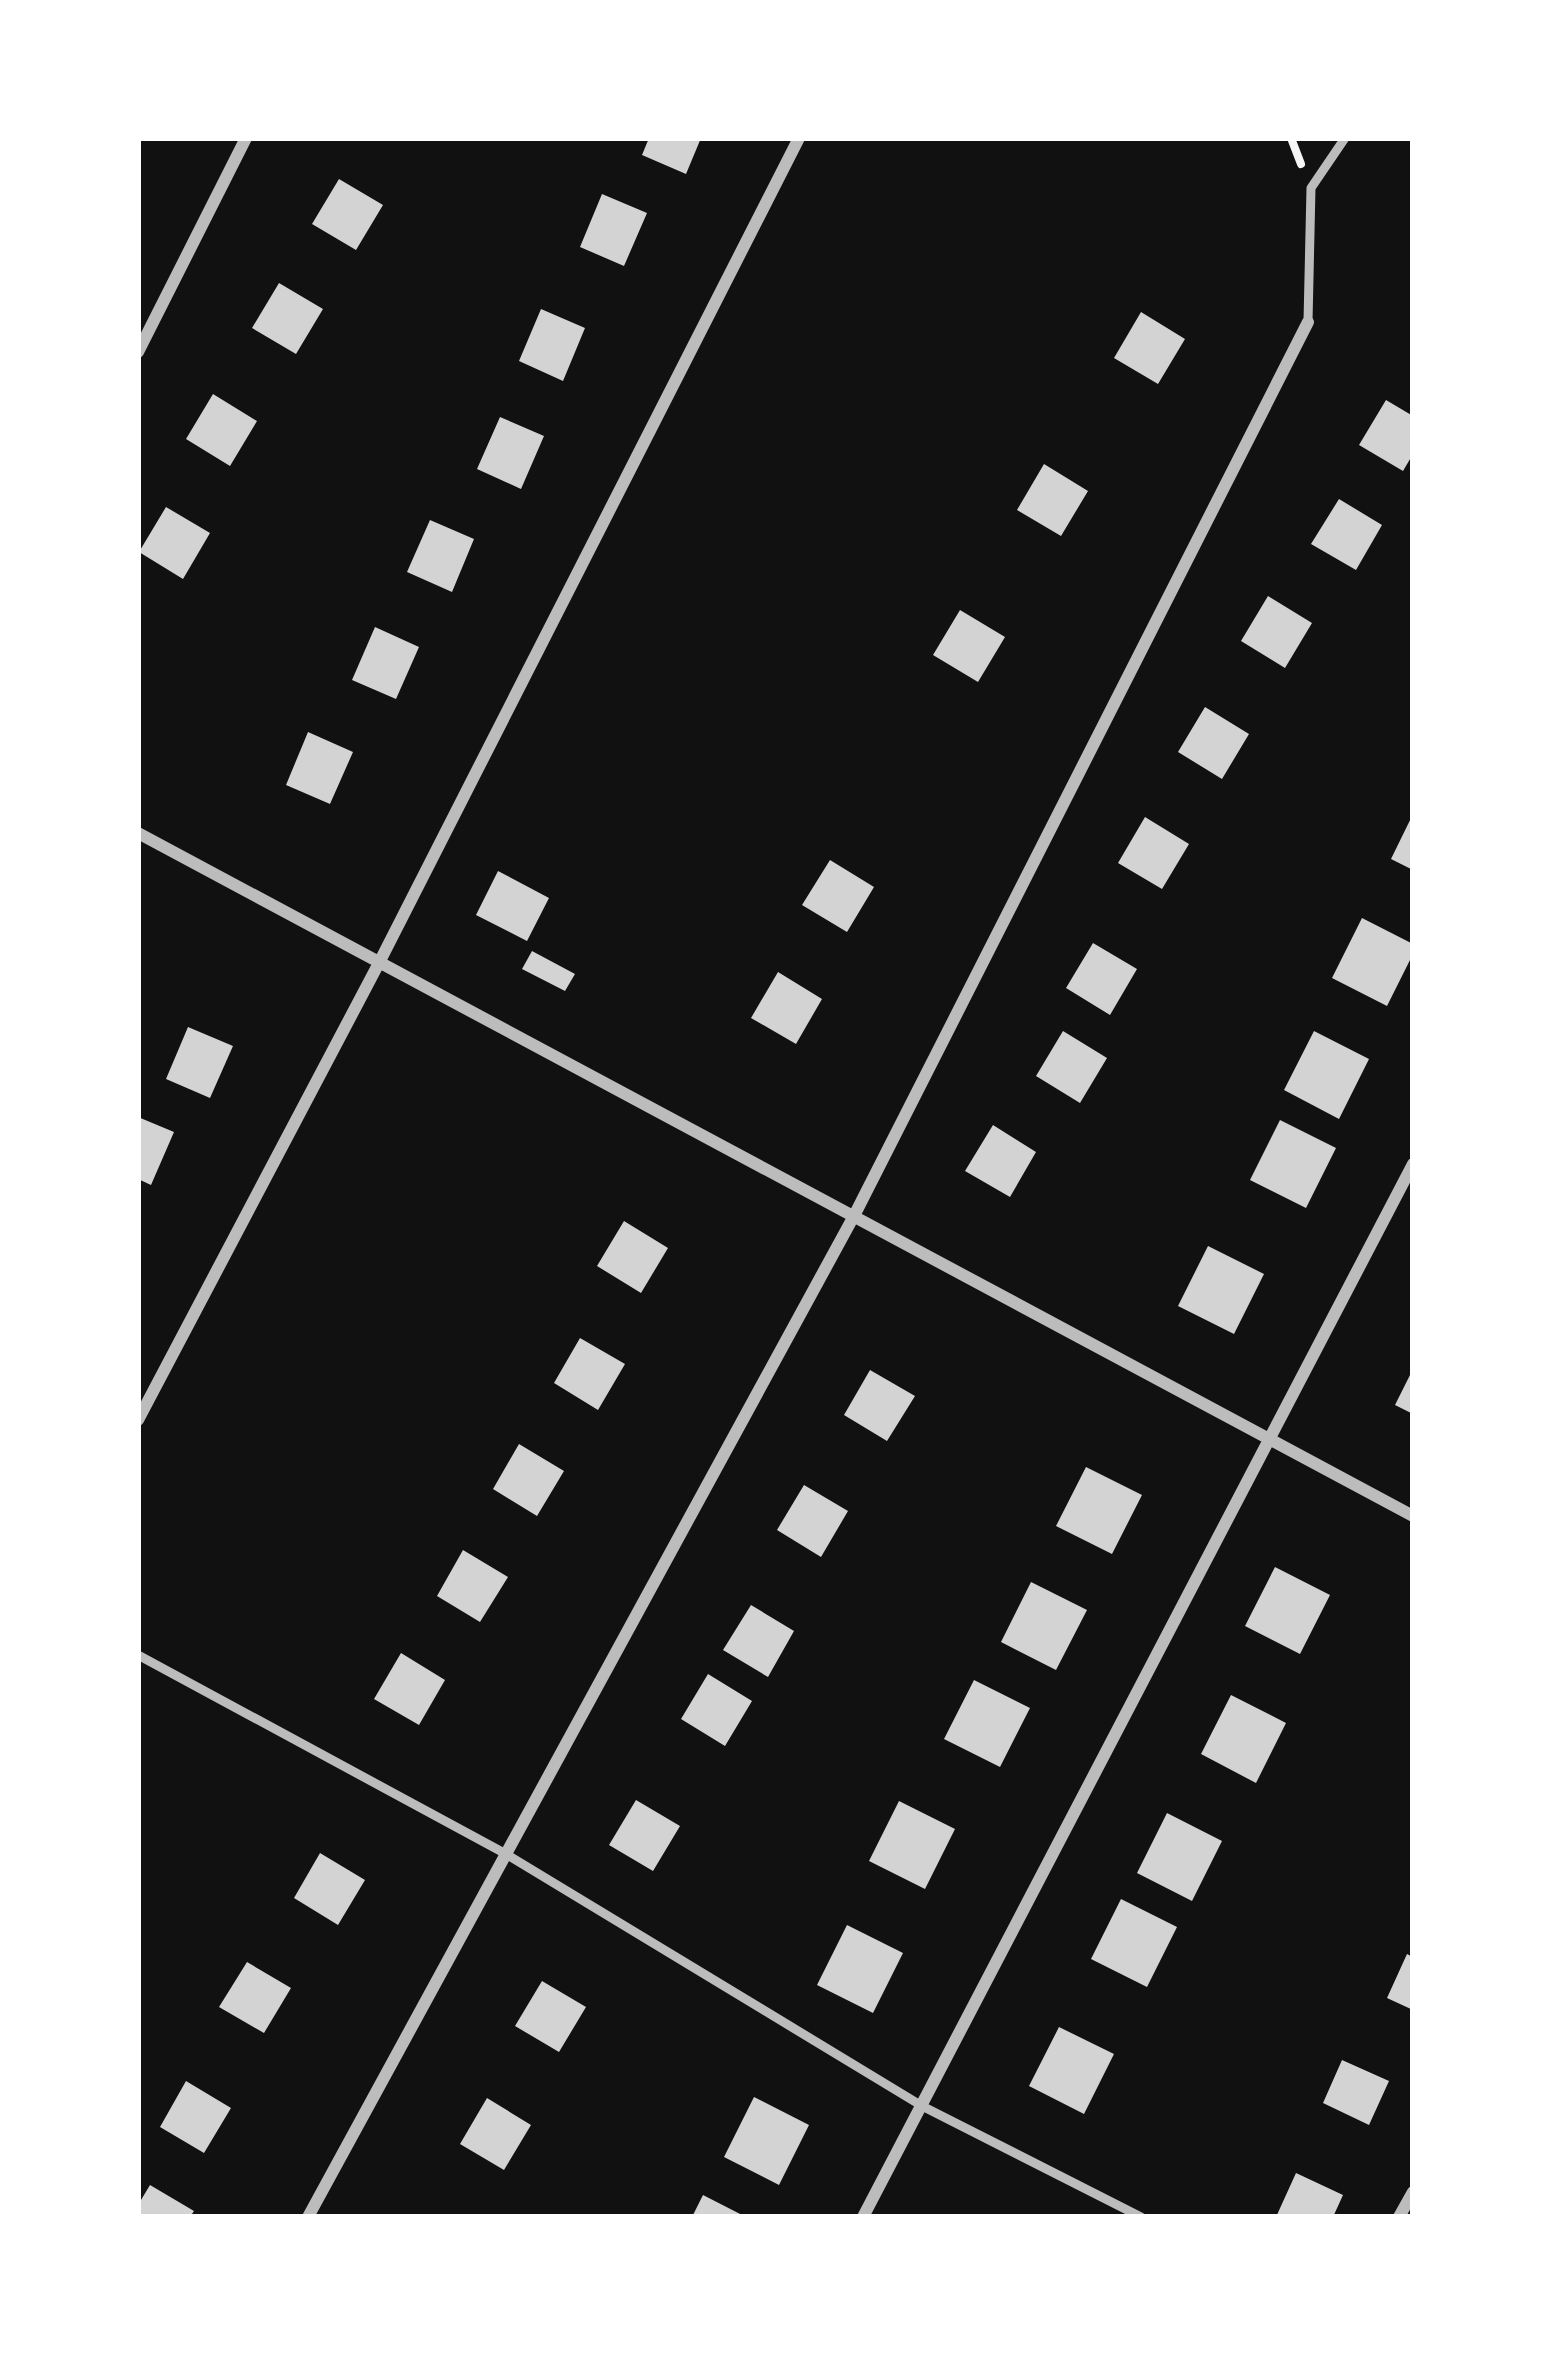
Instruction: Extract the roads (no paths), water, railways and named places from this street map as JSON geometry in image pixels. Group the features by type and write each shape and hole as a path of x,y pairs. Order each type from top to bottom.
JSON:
{"street":[{"path":"138,352 246,138"},
{"path":"138,1420 380,962 799,138"},
{"path":"308,2217 855,1214 1308,322"},
{"path":"138,832 1413,1516"},
{"path":"863,2217 1413,1165"},
{"path":"1399,2217 1413,2192"}],"lane":[{"path":"1308,322 1311,188 1346,138"},
{"path":"138,1655 506,1854 922,2106 1141,2217"}]}
